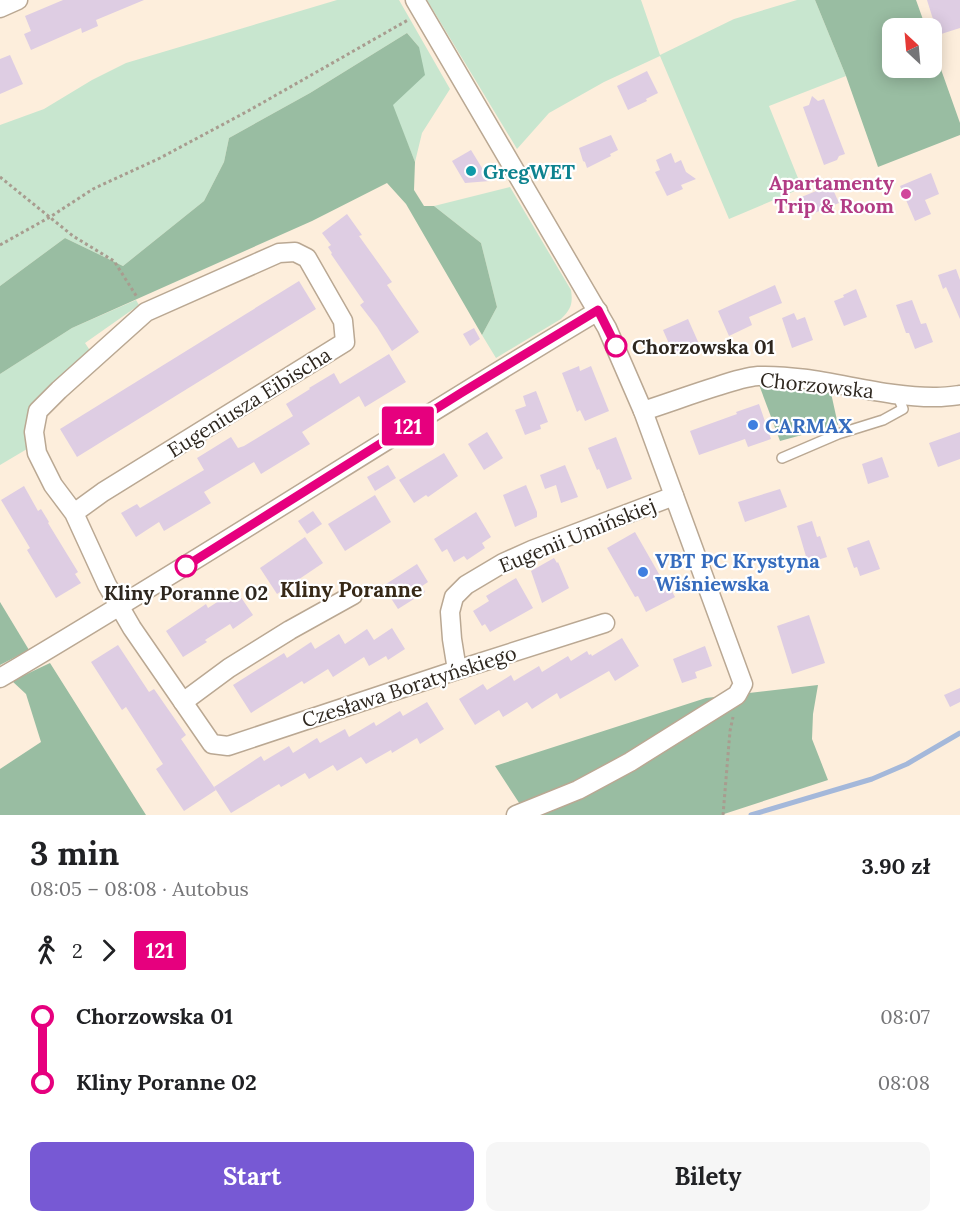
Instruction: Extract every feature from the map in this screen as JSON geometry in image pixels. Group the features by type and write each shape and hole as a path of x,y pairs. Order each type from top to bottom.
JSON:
{"street":[{"path":"0,8 18,0"},
{"path":"414,9 598,310 616,346 643,411 743,684 737,695 630,762 578,790 516,815"},
{"name":"Eugeniusza Eibischa","path":"74,513 103,492 345,342 343,321 307,258 295,252 279,253 147,312"},
{"path":"0,678 120,607 461,393 598,310"},
{"path":"147,312 59,390 39,411 34,432 37,453 54,485 74,513 107,585 132,628 183,702 229,668 353,595"},
{"name":"Chorzowska","path":"643,411 756,376 833,382 897,394 937,397 960,395"},
{"name":"Eugenii Umińskiej","path":"457,669 450,612 454,597 466,585 503,562 674,496"},
{"name":"Czesława Boratyńskiego","path":"183,702 212,744 228,746 457,669 605,623"}],"lane":[{"path":"782,458 838,434 883,420 903,409 897,394"}],"path":[{"path":"0,246 93,189 160,158 238,116 414,9"},
{"path":"0,177 73,236 114,261 147,312"},
{"path":"723,815 730,732 737,695"}],"green space":[{"path":"337,0 399,0 450,89 422,133 415,162 392,105 419,47 407,33 310,93 229,138 224,162 204,201 123,266 65,238 0,286 0,125 44,109 92,80 126,63"},
{"path":"427,0 641,0 660,55 734,19 797,0 815,0 846,76 769,106 802,188 729,219 660,56 604,82 549,113 517,149"},
{"path":"815,0 916,0 922,18 882,18 882,78 942,78 942,72 960,123 960,135 878,167 846,76"},
{"path":"407,33 419,47 425,75 393,105 415,162 414,190 424,206 434,206 481,243 497,307 482,335 406,204 387,183 312,221 72,328 0,374 0,286 65,238 123,266 204,201 224,162 229,138 310,93"},
{"path":"510,187 571,290 572,299 569,309 561,319 496,358 482,335 497,307 481,243 434,206"},
{"path":"136,300 139,305 85,343 93,355 31,415 27,449 0,465 0,374 72,328"},
{"path":"758,382 787,382 831,393 838,425 780,441"},
{"path":"0,602 29,650 0,665"},
{"path":"50,663 146,815 0,815 0,769 41,742 26,694 12,681"},
{"path":"818,685 812,739 828,780 721,815 527,815 495,766 706,698"}],"building":[{"path":"63,0 144,0 96,20 98,26 82,33 81,28 31,50 24,34 31,31 25,16"},
{"path":"927,0 960,0 960,28 942,34 942,18 933,18"},
{"path":"10,55 23,84 0,94 0,59"},
{"path":"647,71 658,93 628,110 617,86"},
{"path":"812,96 818,101 824,99 845,154 824,165 803,107 809,105"},
{"path":"611,135 618,150 587,168 579,148"},
{"name":"GregWET","path":"471,150 490,181 465,183 452,161"},
{"path":"671,153 675,163 681,160 686,172 696,179 681,185 683,189 667,196 655,172 660,170 656,160"},
{"path":"931,173 939,194 925,200 931,214 915,221 900,186"},
{"path":"831,185 839,203 807,216 799,198"},
{"path":"347,214 362,235 359,236 392,282 387,285 419,332 392,351 360,305 364,302 331,254 328,247 331,245 322,233"},
{"path":"956,269 960,280 960,319 938,275"},
{"path":"299,281 316,309 77,457 60,429"},
{"path":"775,285 782,303 749,317 752,325 729,336 718,311"},
{"path":"856,289 867,317 844,326 834,301"},
{"path":"912,300 921,324 926,323 933,342 915,349 909,333 906,333 896,305"},
{"path":"794,313 797,320 805,317 813,340 792,348 782,318"},
{"path":"688,319 699,344 674,355 663,330"},
{"path":"474,328 480,339 470,346 463,334"},
{"path":"389,354 406,382 365,407 359,396 302,432 310,444 261,474 254,462 204,492 211,503 164,531 159,522 136,537 121,513 137,504 140,508 204,470 197,458 231,437 238,448 244,446 293,416 286,404 309,388 334,373 340,384"},
{"path":"579,366 580,371 591,366 609,411 585,421 580,410 577,412 562,373"},
{"path":"536,391 548,422 540,425 541,429 525,435 515,410 526,406 523,396"},
{"path":"759,404 771,439 748,447 745,439 699,455 690,431"},
{"path":"487,432 503,458 484,470 468,444"},
{"path":"960,432 960,459 938,467 929,443"},
{"path":"616,437 632,479 607,489 588,448"},
{"path":"444,453 458,476 428,497 426,495 414,503 399,480"},
{"path":"882,457 889,477 868,484 862,464"},
{"path":"388,465 396,478 375,491 367,477"},
{"path":"565,465 578,497 561,503 556,485 545,489 540,475"},
{"path":"526,485 537,517 515,527 503,495"},
{"path":"24,486 38,511 41,509 78,572 75,574 81,583 56,598 1,500"},
{"path":"780,489 787,507 745,522 738,502"},
{"path":"375,495 391,522 345,551 328,524"},
{"path":"313,511 322,524 307,534 298,521"},
{"path":"476,512 491,537 482,543 485,548 467,560 464,556 454,562 447,549 442,552 434,539"},
{"path":"812,521 827,557 808,563 797,526"},
{"path":"635,532 663,581 666,580 675,597 646,612 607,548"},
{"path":"305,537 323,563 277,594 260,568"},
{"path":"869,540 880,569 860,576 857,567 854,568 847,548"},
{"path":"554,558 569,588 542,603 531,571"},
{"path":"417,564 428,582 422,586 425,592 398,609 383,586"},
{"path":"516,578 533,608 490,632 485,624 482,626 473,611 489,601 486,596"},
{"path":"236,590 253,615 233,629 230,624 183,657 166,631 206,604 208,608"},
{"path":"809,615 825,663 792,674 777,626"},
{"path":"392,628 405,649 388,660 386,656 369,666 364,657 333,677 328,669 304,684 302,681 251,713 233,685 284,653 287,658 311,642 315,649 339,634 345,644 367,629 374,640"},
{"path":"622,638 639,666 615,681 609,671 560,699 557,693 532,709 527,702 503,717 499,710 475,725 459,699 483,684 487,690 511,675 514,681 539,666 542,672 568,656 571,661 587,651 592,656"},
{"path":"118,645 149,692 154,689 186,735 181,739 216,790 184,811 156,769 163,764 126,707 122,710 91,662"},
{"path":"705,646 712,666 695,672 697,678 682,683 673,659"},
{"path":"960,688 960,702 950,707 944,695"},
{"path":"427,702 444,729 420,744 417,738 392,753 391,750 366,764 361,757 337,771 333,765 309,779 305,773 281,787 279,784 231,813 214,787 261,756 264,761 289,746 293,753 317,738 320,743 345,729 349,737 374,722 376,726 400,711 403,716"}],"waterway":[{"path":"751,815 872,779 907,764 960,733"}],"bus line":[{"name":"121","path":"186,566 461,393 598,310 616,346"}],"place":[{"name":"GregWET","path":"471,171"},
{"name":"Apartamenty Trip & Room","path":"906,194"},
{"name":"Chorzowska 01","path":"616,346"},
{"name":"CARMAX","path":"753,425"},
{"name":"Kliny Poranne 02","path":"186,566"},
{"name":"VBT PC Krystyna Wiśniewska","path":"643,572"}],"district":[{"name":"Kliny Poranne","path":"351,589"}]}
